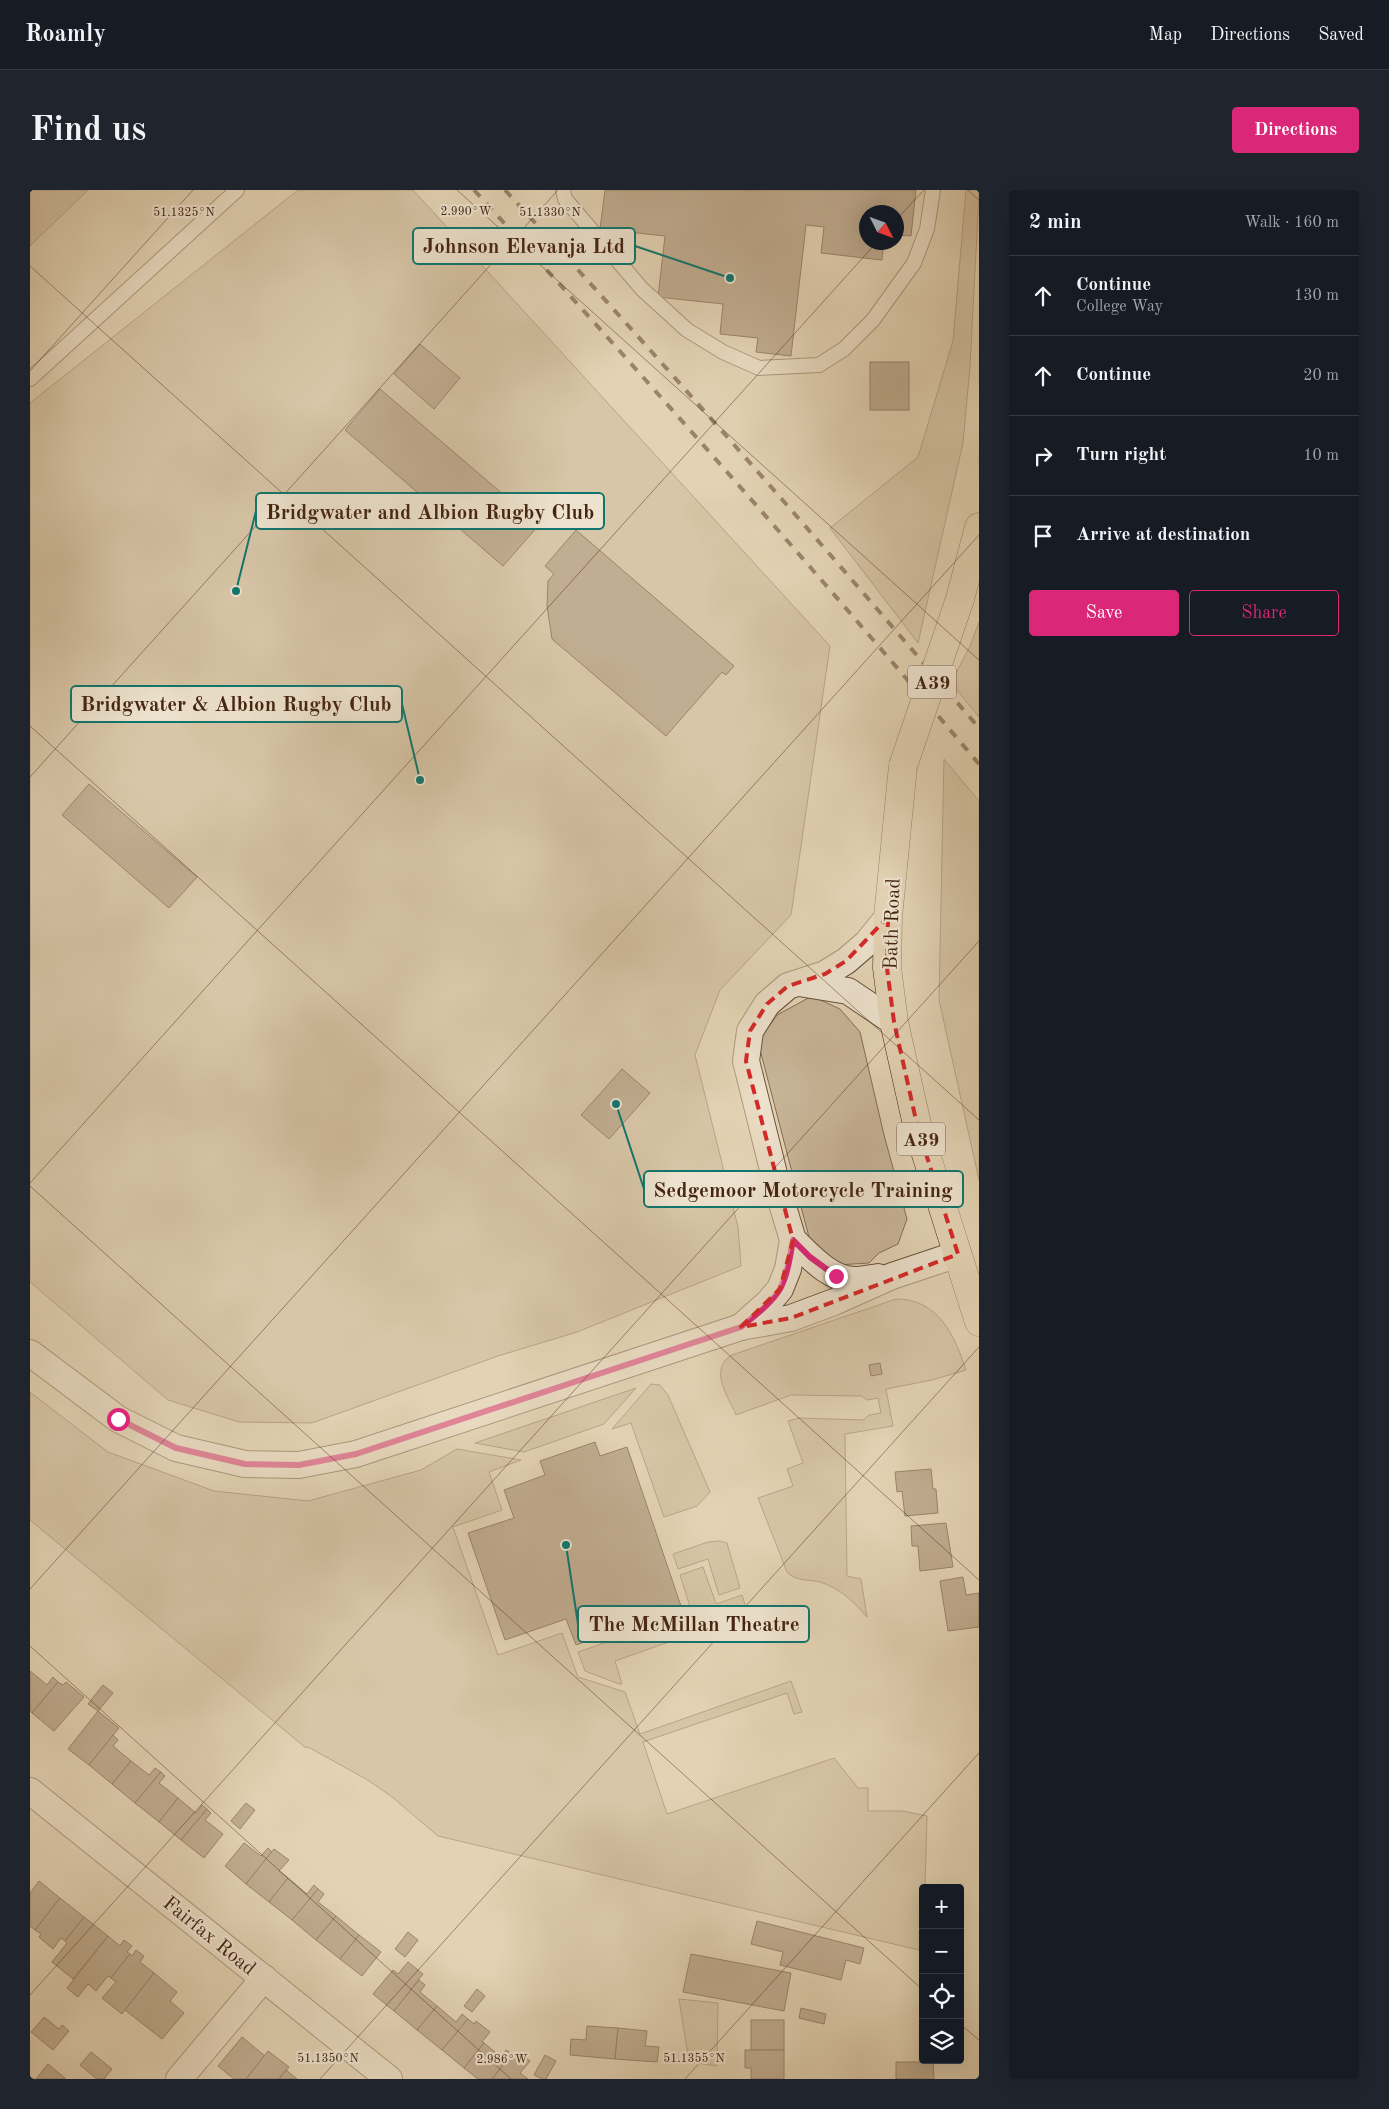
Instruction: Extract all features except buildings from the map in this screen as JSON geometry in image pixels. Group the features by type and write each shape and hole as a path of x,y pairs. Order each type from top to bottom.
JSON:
{"main road":[{"name":"Bath Road","path":"979,527 960,598 904,766 888,917 887,968 894,1022 918,1129 979,1322"}],"street":[{"path":"741,1327 768,1303 780,1289 788,1269 793,1240 778,1190 746,1061 750,1031 767,1004 788,986 825,974 846,961 867,943 888,917"},
{"path":"799,983 848,991 894,1022"},
{"path":"793,1240 810,1257 836,1276 853,1280 892,1276"},
{"path":"30,1353 118,1419 176,1448 245,1464 299,1465 356,1454 741,1327 791,1318 834,1302 892,1276 958,1254"},
{"name":"Fairfax Road","path":"30,1791 389,2079"},
{"path":"179,2079 264,1978"}],"lane":[{"path":"30,379 237,190"},
{"path":"563,190 565,199 642,290 687,330 723,352 759,368 819,365 844,348 872,320 914,264 927,229 933,190"}],"highlighted area":[{"path":"888,917 887,968 894,1022 918,1129 958,1254 791,1318 741,1327 780,1289 793,1240 746,1061 750,1031 767,1004 788,986 825,974 846,961"}],"shaded area":[{"path":"30,190 88,190 30,246"},
{"path":"298,190 413,190 830,646 791,915 720,990 695,1055 738,1227 741,1266 577,1332 498,1356 312,1423 239,1422 168,1400 30,1282 30,403"},
{"path":"966,190 979,190 979,195 970,366 963,443 918,643 830,528 918,457 953,341"},
{"path":"979,622 979,717 951,683 970,646"},
{"path":"944,759 979,801 979,1180 939,1000"},
{"path":"812,996 840,1009 860,1032 884,1135 907,1219 898,1244 879,1253 869,1263 837,1265 810,1241 758,1042 777,1015"},
{"path":"896,1299 923,1305 942,1321 956,1344 966,1370 932,1380 886,1389 893,1426 845,1434 847,1576 861,1579 867,1617 852,1601 834,1588 820,1582 799,1579 787,1572 758,1498 793,1486 787,1469 803,1463 788,1421 799,1418 863,1420 869,1415 881,1413 878,1398 867,1400 861,1396 791,1395 736,1415 722,1383 721,1368 732,1355"},
{"path":"651,1384 660,1385 668,1395 710,1492 697,1506 664,1517 631,1423 612,1429"},
{"path":"636,1388 604,1424 524,1452 475,1443"},
{"path":"30,1392 108,1452 214,1491 308,1501 421,1470 457,1449 521,1460 489,1472 502,1510 453,1527 498,1655 562,1633 578,1677 625,1692 640,1734 791,1681 802,1712 794,1714 787,1693 643,1742 667,1814 834,1758 858,1788 868,1788 868,1811 903,1811 927,1816 925,1884 919,1884 919,1950 438,1836 391,1796 366,1779 308,1747 306,1748 30,1520"},
{"path":"720,1541 727,1543 740,1588 719,1595 708,1559 678,1569 673,1554 708,1542"},
{"path":"703,1567 716,1604 742,1595 748,1614 615,1661 622,1684 585,1671 578,1652 692,1613 680,1575"},
{"path":"679,1999 718,2003 717,2066 689,2062"}],"railway":[{"path":"474,190 729,474 979,764"},
{"path":"505,190 745,457 979,728"}],"place":[{"name":"Johnson Elevanja Ltd","path":"730,278"},
{"name":"Bridgwater and Albion Rugby Club","path":"236,591"},
{"name":"Bridgwater & Albion Rugby Club","path":"420,780"},
{"name":"Sedgemoor Motorcycle Training","path":"616,1104"},
{"name":"The McMillan Theatre","path":"566,1545"}],"route":[{"path":"118,1419 176,1448 245,1464 299,1465 356,1454 741,1327 768,1303 780,1289 788,1269 793,1240 810,1257 836,1276"}]}
